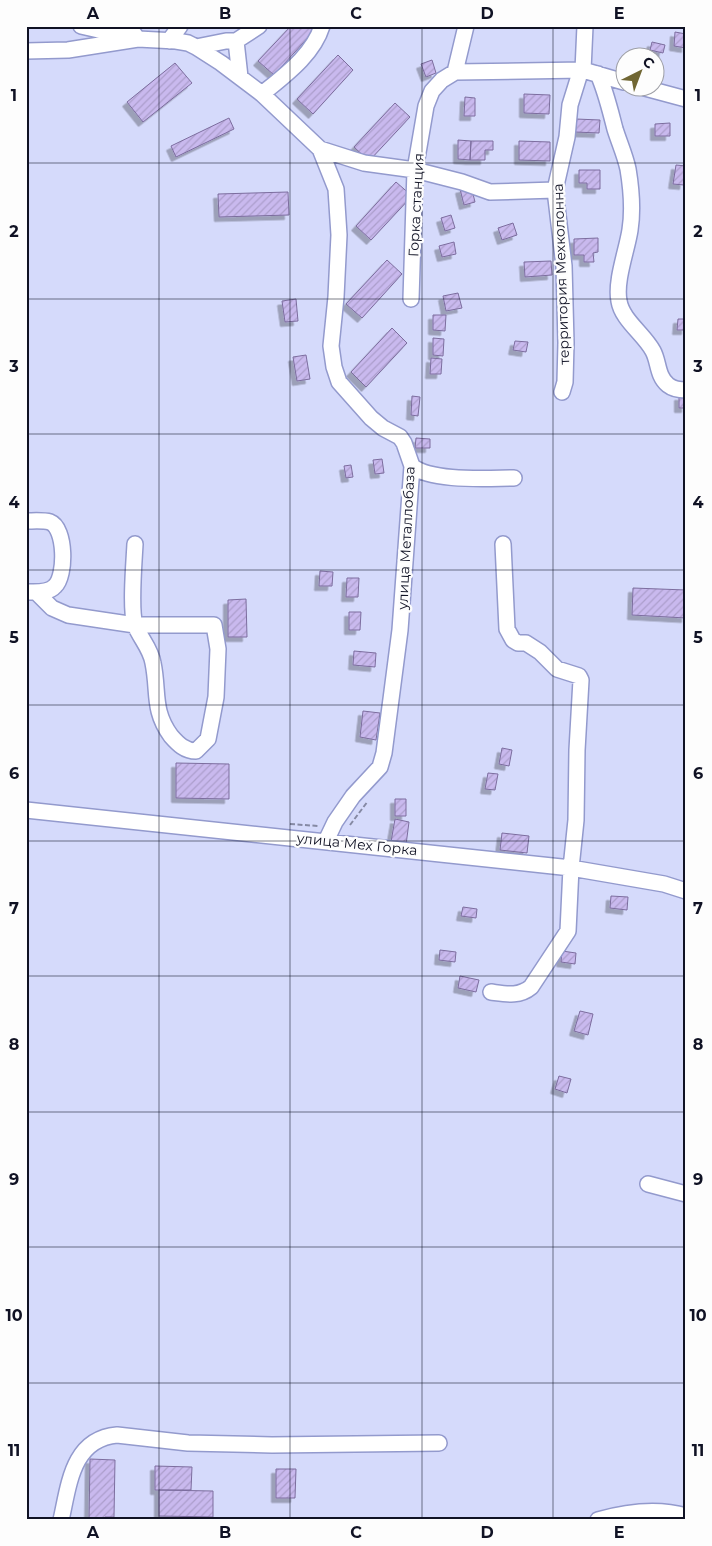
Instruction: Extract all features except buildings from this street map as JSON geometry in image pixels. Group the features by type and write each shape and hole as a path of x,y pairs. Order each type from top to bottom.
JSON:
{"street":[{"path":"81,26 138,40"},
{"path":"128,26 138,40"},
{"path":"168,41 180,26"},
{"path":"220,26 231,41 240,77"},
{"path":"26,51 68,50 138,40 188,43 196,47 231,41 259,26"},
{"path":"262,94 290,72 318,39 322,26"},
{"path":"466,26 455,72 582,70 614,79"},
{"name":"территория Мехколонна","path":"562,392 565,382 566,344 564,266 555,190 567,137 570,105 582,70 585,26"},
{"name":"улица Металлобаза","path":"196,47 262,94 320,148 336,189 339,235 331,346 334,367 339,382 370,418 383,428 394,432 404,443 412,466 400,630 384,753 380,767 354,796 336,822 326,841"},
{"name":"Горка станция","path":"412,299 415,170 426,106 432,92 442,80 455,72"},
{"path":"598,74 628,169 630,190 630,228 620,278 619,300 624,313 654,353 659,374 663,380 673,388 686,390"},
{"path":"664,93 686,99"},
{"path":"320,148 364,163 415,170 462,182 490,192 555,190"},
{"path":"412,466 418,471 440,476 514,478"},
{"path":"26,521 50,522 59,531 62,543 60,579 55,587 47,591 31,592"},
{"path":"31,592 52,608 68,615 135,625 214,625 218,649 216,697 208,739 196,751 188,751 176,741 158,715 153,662 135,625 133,607 135,544"},
{"path":"491,992 515,995 525,992 531,987 568,931 571,868 576,820 578,716 581,680 579,676 558,669 540,652 526,643 518,642 510,636 507,629 503,544"},
{"name":"улица Мех Горка","path":"26,810 571,868 664,884 686,891"},
{"path":"648,1184 686,1194"},
{"path":"60,1520 69,1479 75,1463 94,1443 107,1436 117,1435 188,1443 272,1445 439,1443"},
{"path":"598,1520 624,1514 671,1512 686,1516"}],"path":[{"path":"291,824 320,826"}]}
